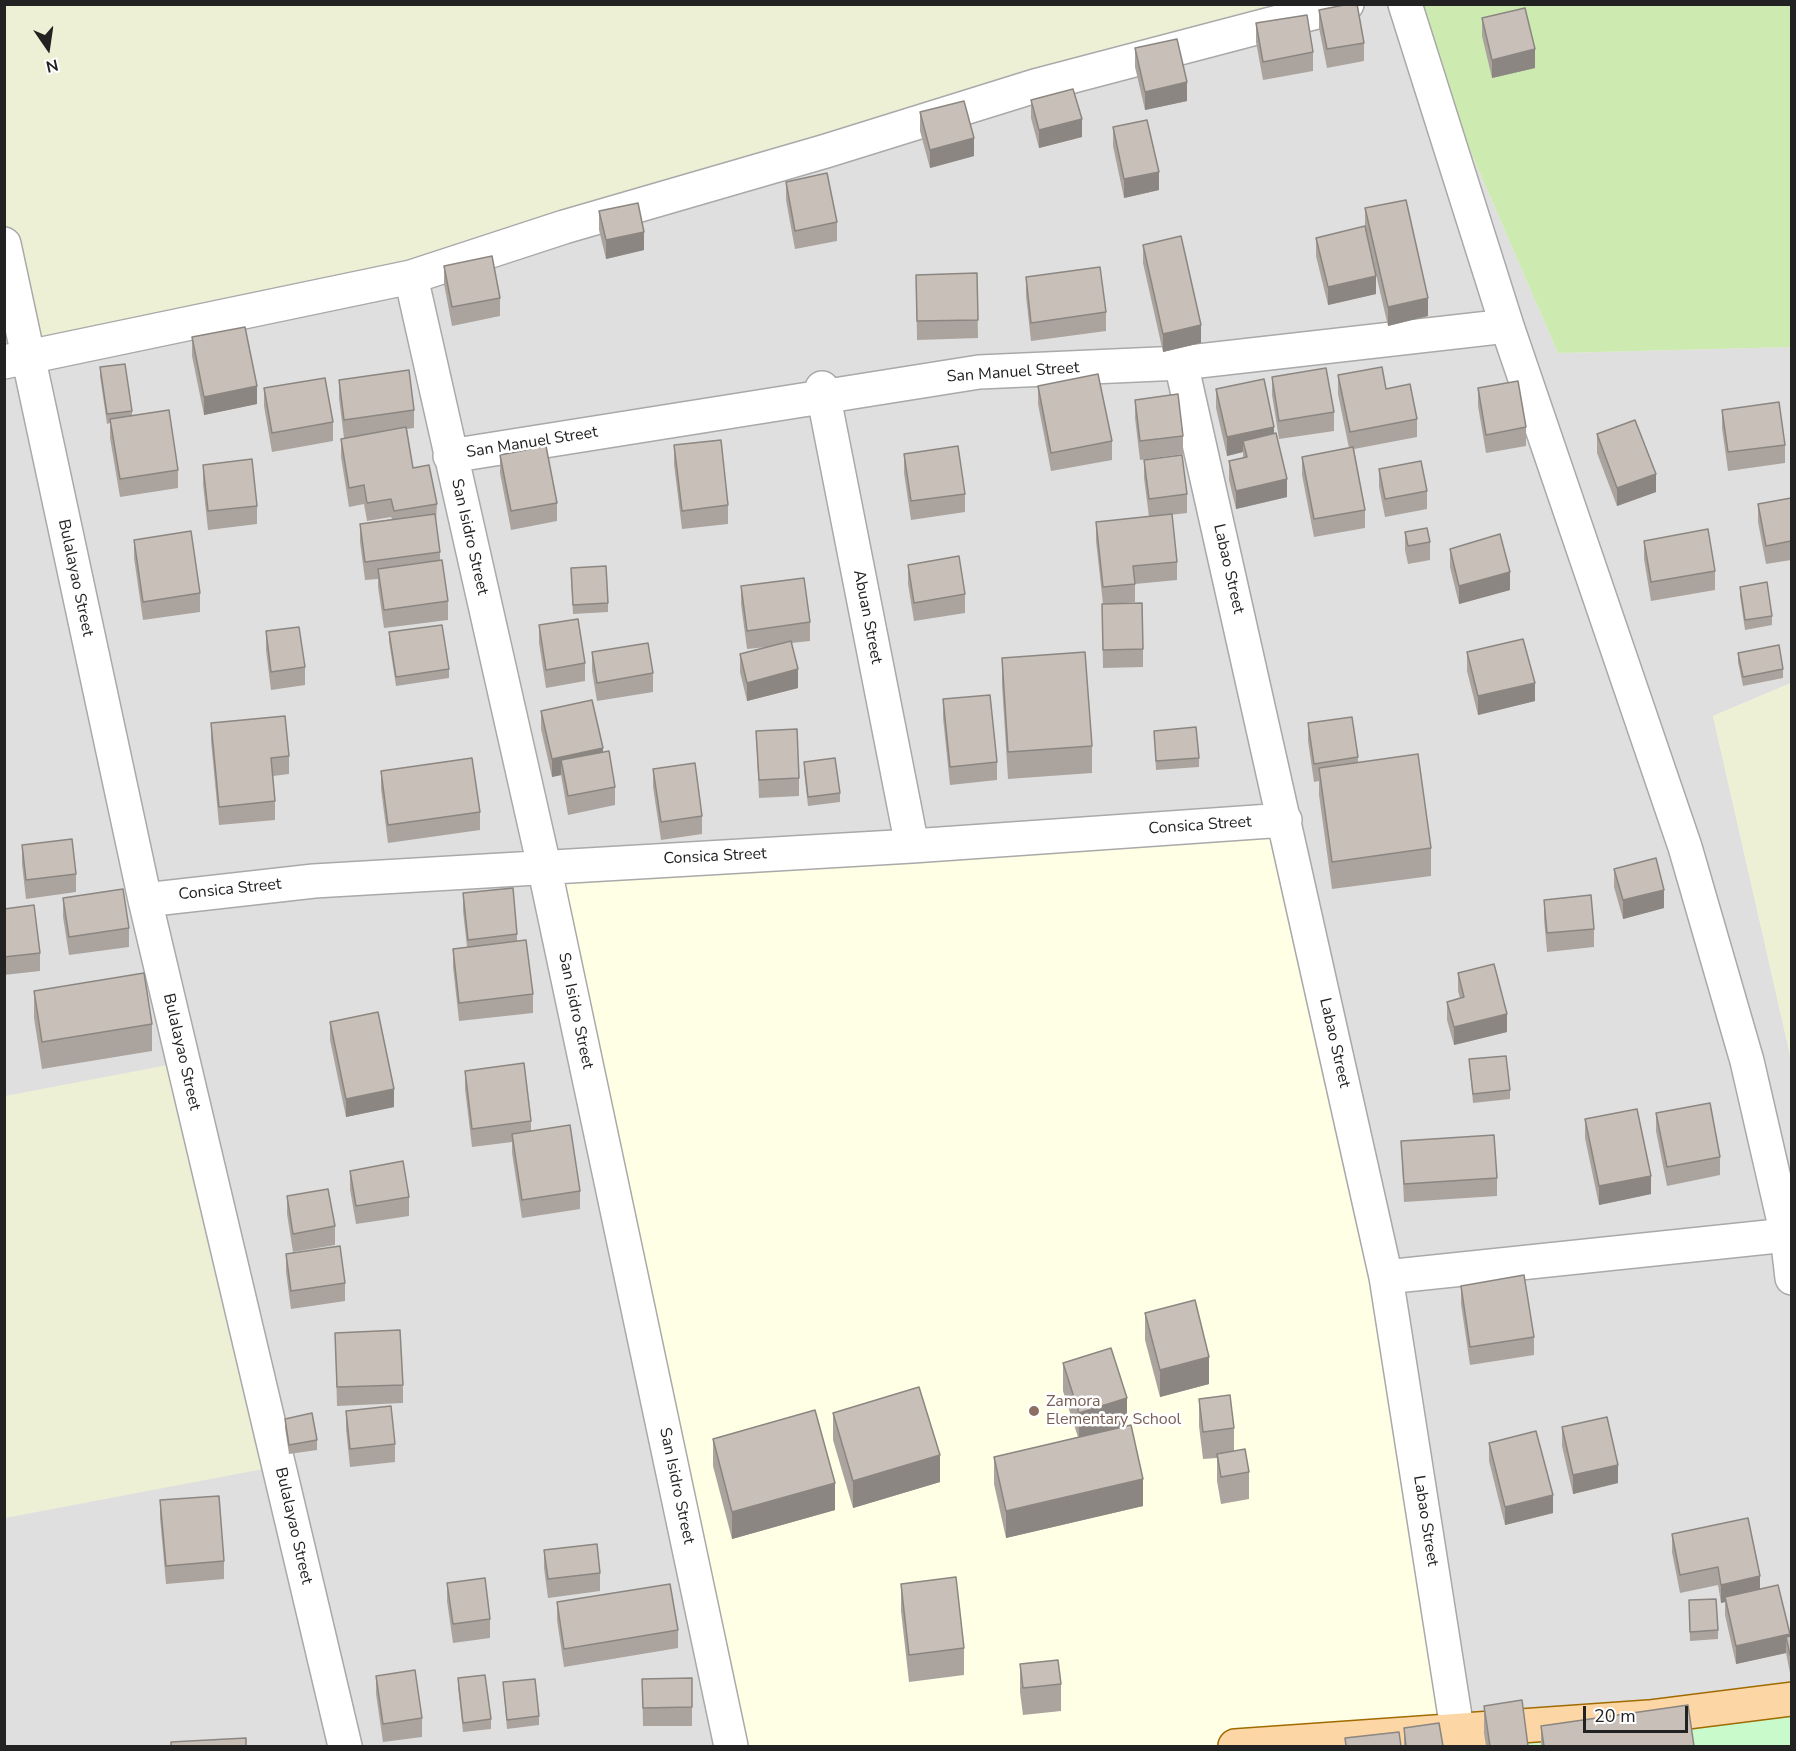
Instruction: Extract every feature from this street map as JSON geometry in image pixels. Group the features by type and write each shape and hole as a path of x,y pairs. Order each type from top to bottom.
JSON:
{"main road":[{"path":"1235,1746 1471,1735 1650,1717 1791,1699"}],"street":[{"path":"16,359 411,277 564,227 826,151 1035,86 1347,4"},
{"path":"1405,4 1507,326 1686,847 1747,1061 1787,1235 1791,1278"},
{"name":"Bulalayao Street","path":"4,244 16,359 345,1746"},
{"name":"San Isidro Street","path":"411,277 544,866 731,1746"},
{"name":"San Manuel Street","path":"450,456 823,392 980,372 1181,363 1507,326"},
{"name":"Labao Street","path":"1181,363 1386,1276 1471,1735"},
{"name":"Abuan Street","path":"823,392 912,846"},
{"name":"Consica Street","path":"145,900 314,881 912,846 1285,820"},
{"path":"1386,1276 1787,1235"}],"shaded area":[{"path":"1350,4 1407,5 1558,353 1791,347 1791,683 1713,716 1791,1059 1791,1746 5,1746 5,351"},
{"path":"5,5 1352,5 411,277 5,351"},
{"path":"1791,683 1791,1059 1713,716"},
{"name":"Zamora Elementary School","path":"1285,820 1457,1729 1235,1746 731,1746 544,866"},
{"path":"184,1062 279,1466 5,1518 5,1096"}],"green space":[{"path":"1407,5 1791,5 1791,347 1558,353"},
{"path":"1791,1688 1791,1746 1487,1746"}],"building":[{"path":"1357,4 1364,43 1327,49 1319,10"},
{"path":"1525,8 1535,49 1492,60 1482,18"},
{"path":"1307,15 1313,52 1263,62 1256,23"},
{"path":"1177,39 1187,82 1145,92 1135,48"},
{"path":"1073,89 1082,119 1039,130 1031,100"},
{"path":"964,101 974,138 930,150 920,112"},
{"path":"1147,120 1159,172 1124,179 1113,127"},
{"path":"827,173 837,222 795,231 786,182"},
{"path":"1406,200 1428,298 1388,307 1365,208"},
{"path":"638,203 644,232 606,240 599,211"},
{"path":"1365,226 1376,276 1328,287 1316,238"},
{"path":"1181,236 1201,325 1163,334 1143,245"},
{"path":"492,256 500,298 452,307 444,266"},
{"path":"1100,267 1106,312 1031,323 1026,277"},
{"path":"977,273 978,320 917,321 916,275"},
{"path":"245,327 257,386 204,397 192,337"},
{"path":"125,364 132,411 107,414 100,367"},
{"path":"1382,367 1386,389 1410,384 1417,419 1350,432 1338,375"},
{"path":"1326,368 1334,412 1279,421 1272,377"},
{"path":"409,370 414,410 344,420 339,380"},
{"path":"1098,374 1112,441 1051,453 1038,386"},
{"path":"325,378 333,422 272,433 264,388"},
{"path":"1264,379 1274,427 1227,437 1216,389"},
{"path":"1518,381 1526,427 1486,435 1478,388"},
{"path":"1178,394 1183,436 1140,441 1135,400"},
{"path":"1779,402 1785,445 1728,452 1722,410"},
{"path":"169,410 178,470 120,479 110,419"},
{"path":"1635,420 1656,474 1617,488 1597,434"},
{"path":"406,427 413,468 429,465 437,504 394,511 391,499 367,503 364,485 349,488 341,439"},
{"path":"1276,433 1287,479 1236,491 1229,461 1247,457 1243,441"},
{"path":"721,440 728,505 682,511 674,445"},
{"path":"546,446 557,503 511,511 500,455"},
{"path":"958,446 965,494 911,501 904,454"},
{"path":"1353,447 1365,510 1314,519 1302,457"},
{"path":"1182,455 1187,494 1149,499 1144,460"},
{"path":"252,459 257,506 208,511 203,465"},
{"path":"1421,461 1427,491 1385,499 1379,469"},
{"path":"1791,498 1791,541 1766,546 1758,504"},
{"path":"435,514 440,552 365,562 360,524"},
{"path":"1172,514 1177,562 1133,566 1135,584 1103,587 1096,522"},
{"path":"1427,528 1430,542 1408,546 1405,532"},
{"path":"1708,529 1715,571 1651,582 1644,541"},
{"path":"191,531 200,593 143,602 134,540"},
{"path":"1500,534 1510,572 1459,586 1450,549"},
{"path":"959,556 965,594 914,603 908,565"},
{"path":"442,560 448,601 384,610 378,569"},
{"path":"606,566 608,603 573,605 571,568"},
{"path":"804,578 810,622 747,631 741,586"},
{"path":"1767,582 1772,616 1745,620 1740,587"},
{"path":"1142,603 1143,649 1103,650 1102,604"},
{"path":"578,619 585,663 546,670 539,625"},
{"path":"442,625 449,669 396,677 389,632"},
{"path":"299,627 305,667 271,672 266,631"},
{"path":"1523,639 1535,683 1478,696 1467,652"},
{"path":"791,641 798,669 747,683 740,654"},
{"path":"648,643 653,673 597,683 592,652"},
{"path":"1779,645 1783,669 1743,677 1738,653"},
{"path":"1085,652 1092,746 1008,752 1002,658"},
{"path":"990,695 997,762 950,767 943,699"},
{"path":"592,700 603,748 552,759 541,711"},
{"path":"285,716 289,756 271,758 275,801 219,807 211,723"},
{"path":"1352,717 1358,757 1314,764 1308,723"},
{"path":"1196,727 1199,758 1156,761 1154,731"},
{"path":"797,729 799,778 759,780 756,731"},
{"path":"609,751 615,787 568,796 561,760"},
{"path":"1418,754 1431,848 1332,862 1319,768"},
{"path":"472,758 480,812 388,825 381,771"},
{"path":"835,758 840,793 808,797 804,762"},
{"path":"695,763 702,816 661,822 653,769"},
{"path":"72,839 76,874 26,880 22,845"},
{"path":"1656,858 1664,890 1623,900 1614,869"},
{"path":"513,888 517,934 468,940 463,893"},
{"path":"123,889 129,928 69,937 63,898"},
{"path":"1591,895 1594,929 1547,933 1544,900"},
{"path":"34,905 40,953 4,957 4,909"},
{"path":"526,940 533,994 459,1003 453,949"},
{"path":"1494,964 1507,1014 1454,1027 1447,1002 1464,997 1458,973"},
{"path":"144,973 152,1024 42,1042 34,991"},
{"path":"378,1012 394,1089 346,1099 330,1022"},
{"path":"1506,1056 1510,1090 1473,1094 1469,1059"},
{"path":"524,1063 531,1121 472,1129 465,1071"},
{"path":"1710,1103 1720,1157 1667,1167 1656,1113"},
{"path":"1637,1109 1651,1176 1599,1186 1585,1119"},
{"path":"570,1125 580,1191 522,1200 512,1134"},
{"path":"1494,1135 1497,1178 1404,1184 1401,1141"},
{"path":"403,1161 409,1197 356,1206 350,1171"},
{"path":"328,1189 335,1226 293,1234 287,1196"},
{"path":"340,1246 345,1283 291,1291 286,1254"},
{"path":"1524,1275 1534,1337 1470,1347 1461,1286"},
{"path":"1195,1300 1209,1357 1160,1370 1145,1313"},
{"path":"400,1330 403,1385 337,1387 335,1333"},
{"path":"1111,1348 1127,1398 1079,1413 1063,1363"},
{"path":"919,1387 940,1455 853,1481 833,1413"},
{"path":"1230,1395 1234,1428 1203,1432 1199,1399"},
{"path":"391,1406 395,1444 350,1449 346,1411"},
{"path":"815,1410 835,1483 732,1512 713,1439"},
{"path":"312,1413 317,1440 289,1445 285,1419"},
{"path":"1607,1417 1618,1465 1573,1475 1562,1427"},
{"path":"1131,1425 1143,1479 1006,1511 994,1457"},
{"path":"1536,1431 1553,1495 1505,1507 1489,1443"},
{"path":"1245,1449 1249,1472 1221,1477 1217,1454"},
{"path":"219,1496 224,1561 166,1566 160,1500"},
{"path":"1748,1518 1760,1576 1721,1585 1718,1567 1680,1575 1672,1534"},
{"path":"597,1544 600,1573 548,1579 544,1550"},
{"path":"956,1577 964,1648 909,1655 901,1584"},
{"path":"485,1578 490,1619 453,1624 447,1583"},
{"path":"670,1584 678,1630 564,1649 557,1602"},
{"path":"1778,1585 1790,1634 1736,1646 1725,1597"},
{"path":"1716,1599 1718,1630 1690,1632 1689,1600"},
{"path":"1791,1636 1791,1655 1790,1655 1786,1637"},
{"path":"1058,1660 1061,1684 1023,1688 1020,1664"},
{"path":"415,1670 422,1718 383,1724 376,1676"},
{"path":"485,1675 491,1719 463,1723 458,1678"},
{"path":"692,1678 692,1707 643,1708 642,1679"},
{"path":"535,1679 539,1716 507,1720 503,1682"},
{"path":"1522,1700 1528,1746 1490,1746 1484,1706"},
{"path":"1688,1705 1694,1746 1544,1746 1541,1726"},
{"path":"1439,1723 1443,1746 1406,1746 1404,1728"},
{"path":"1399,1732 1401,1746 1346,1746 1345,1738"},
{"path":"246,1738 246,1746 171,1746 171,1742"}],"place":[{"name":"Zamora Elementary School","path":"1034,1411"}]}
